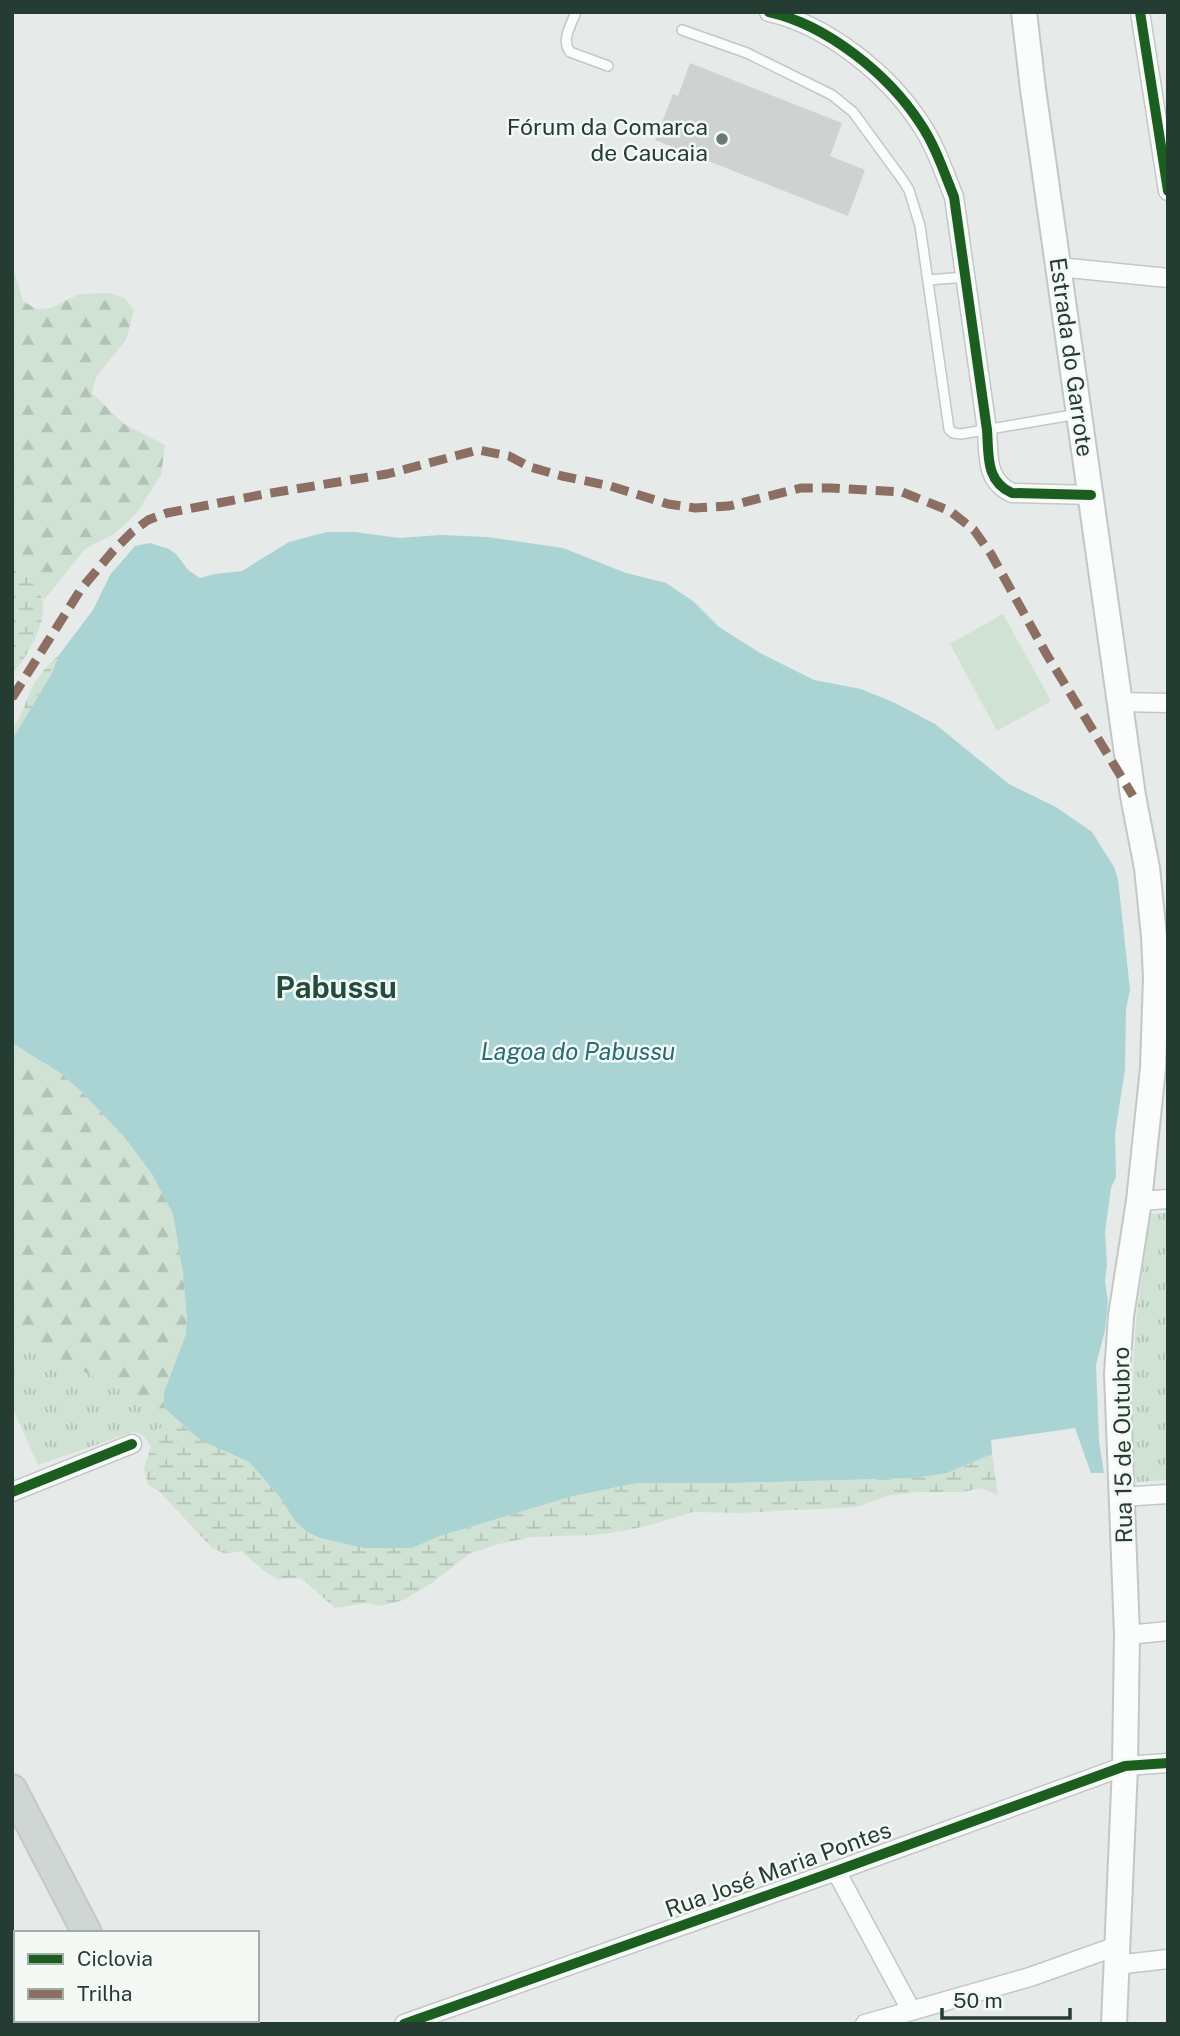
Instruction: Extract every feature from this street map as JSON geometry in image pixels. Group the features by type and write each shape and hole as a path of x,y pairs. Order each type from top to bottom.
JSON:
{"main road":[{"name":"Estrada do Garrote","path":"1024,12 1121,702"},
{"name":"Rua 15 de Outubro","path":"1114,2024 1125,1766 1127,1635 1117,1374 1121,1316 1160,1068 1154,936 1147,868 1133,796 1121,702"},
{"path":"12,1789 86,1931"}],"street":[{"path":"769,12 811,28 853,53 888,84 920,123 939,161 954,197 987,429 990,468 994,480 1012,493 1091,495"},
{"path":"1140,12 1168,191"},
{"path":"1059,267 1168,278"},
{"path":"1121,702 1168,703"},
{"path":"1139,1201 1168,1199"},
{"path":"12,1492 132,1444"},
{"path":"1121,1497 1168,1494"},
{"path":"1127,1635 1168,1631"},
{"name":"Rua José Maria Pontes","path":"404,2024 1125,1766 1168,1763"},
{"path":"836,1871 911,2010"},
{"path":"864,2024 1030,1977 1116,1956 1168,1959"}],"lane":[{"path":"576,12 565,41 566,47 570,52 608,66"},
{"path":"682,30 747,53 832,95 853,112 909,190 920,226 948,429 961,434 1079,414"},
{"path":"928,280 966,277"}],"green space":[{"path":"12,263 23,301 36,309 51,308 79,294 110,293 125,299 134,310 126,340 96,377 92,393 124,424 165,445 161,475 136,514 114,534 85,549 44,600 37,587 12,565"},
{"path":"12,565 34,584 42,598 43,607 35,638 12,673"},
{"path":"1003,614 1051,701 997,731 950,644"},
{"path":"59,655 52,673 12,740 12,729 33,687"},
{"path":"12,1043 59,1072 82,1092 125,1138 152,1174 173,1214 183,1273 187,1319 186,1334 164,1392 164,1408 158,1409 144,1403 126,1390 104,1382 44,1351 12,1348"},
{"path":"1168,1213 1168,1480 1136,1482 1131,1408 1136,1321 1150,1214"},
{"path":"12,1348 44,1351 104,1382 126,1390 144,1403 158,1409 164,1408 178,1421 143,1435 133,1432 38,1465 12,1407"},
{"path":"178,1421 200,1440 249,1462 279,1496 295,1521 412,1548 440,1536 573,1496 637,1483 916,1478 947,1473 992,1454 998,1495 981,1488 963,1492 917,1492 886,1496 857,1507 740,1513 693,1512 624,1531 532,1537 469,1554 432,1583 403,1600 381,1606 365,1603 335,1608 301,1578 278,1579 241,1551 226,1554 212,1548 160,1492 148,1484 144,1469 151,1447 143,1435"}],"water":[{"name":"Lagoa do Pabussu","path":"327,532 355,532 399,538 440,535 487,537 563,548 626,573 666,583 693,601 719,627 760,653 814,680 861,689 935,724 1009,784 1056,807 1092,832 1114,867 1118,879 1130,990 1126,1009 1125,1069 1115,1134 1116,1177 1111,1188 1105,1232 1108,1302 1105,1330 1096,1365 1099,1441 1104,1473 1091,1473 1075,1428 991,1440 992,1454 947,1473 916,1478 637,1483 573,1496 440,1536 412,1548 365,1548 320,1538 307,1532 295,1521 279,1496 249,1462 200,1440 164,1408 164,1392 186,1334 187,1319 183,1273 173,1214 152,1174 125,1138 82,1092 59,1072 12,1043 12,740 52,673 59,655 93,610 110,575 135,546 150,543 169,549 188,570 200,578 242,571 289,542"}],"building":[{"name":"Fórum da Comarca de Caucaia","path":"690,63 842,123 830,156 865,170 848,216 655,140 673,94 678,96"}],"marked path":[{"path":"12,698 81,589 113,551 148,520 167,513 265,494 387,474 478,450 509,456 530,467 562,476 610,486 668,504 695,508 729,506 801,488 831,488 902,492 950,511 974,530 991,554 1047,655 1133,796"}],"cycle path":[{"path":"769,12 813,28 854,54 907,105 935,149 954,197 990,466 997,482 1012,493 1091,495"},
{"path":"1140,12 1168,191"},
{"path":"12,1492 132,1444"},
{"path":"404,2024 1125,1766 1168,1763"}],"place":[{"name":"Fórum da Comarca de Caucaia","path":"722,139"}],"district":[{"name":"Pabussu","path":"336,987"}]}
